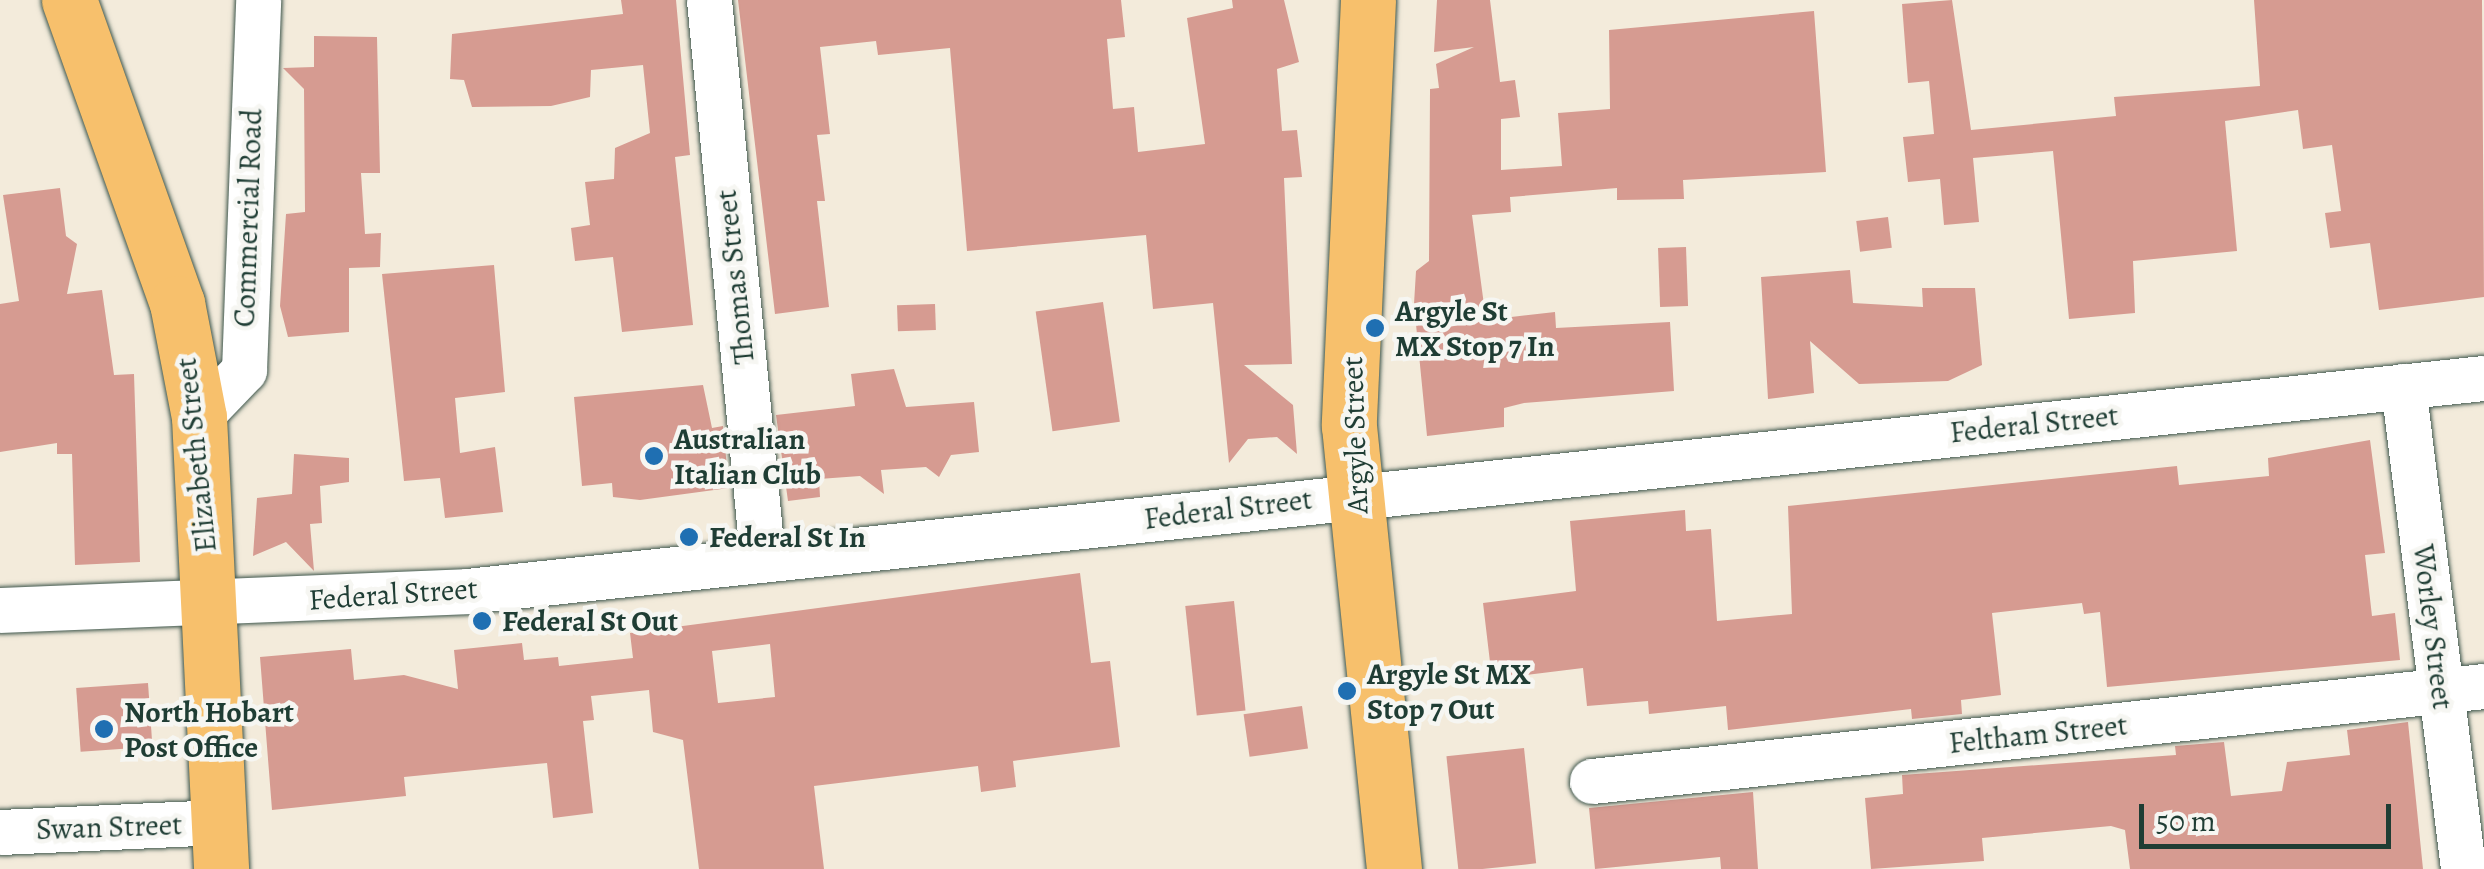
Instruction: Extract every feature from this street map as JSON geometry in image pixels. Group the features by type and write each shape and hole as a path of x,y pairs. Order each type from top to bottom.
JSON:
{"main road":[{"name":"Elizabeth Street","path":"69,0 177,302 199,417 220,846"},
{"name":"Argyle Street","path":"1368,0 1351,341 1355,493 1394,869"}],"street":[{"name":"Commercial Road","path":"199,417 244,370 258,0"},
{"name":"Thomas Street","path":"708,0 762,554"},
{"name":"Federal Street","path":"0,610 211,606 467,590 762,554 1059,532 1355,493 2484,378"},
{"name":"Worley Street","path":"2403,386 2462,688 2463,869"},
{"name":"Feltham Street","path":"1592,781 2462,688"},
{"name":"Swan Street","path":"0,832 220,846"}],"building":[{"path":"621,0 676,0 690,155 675,157 693,325 622,332 613,257 575,261 571,228 590,225 585,182 614,179 615,148 650,133 643,65 591,70 590,97 551,106 472,107 464,80 450,79 452,34 623,14"},
{"path":"738,0 1121,0 1125,37 1107,39 1113,109 1134,107 1138,152 1205,144 1187,18 1233,8 1232,0 1284,0 1299,62 1277,69 1282,131 1297,130 1302,177 1284,178 1292,364 1244,365 1293,405 1297,454 1277,437 1248,439 1229,463 1213,303 1153,309 1146,235 967,251 950,48 878,55 876,41 820,47 830,134 817,135 825,201 817,201 829,307 775,314"},
{"path":"1437,0 1490,0 1500,82 1515,80 1520,117 1501,119 1501,170 1562,166 1558,113 1610,109 1609,30 1814,11 1826,172 1683,180 1684,199 1617,200 1617,188 1510,197 1511,212 1472,215 1486,320 1555,312 1556,328 1670,322 1674,391 1524,403 1504,408 1504,427 1427,436 1414,304 1416,271 1429,261 1430,89 1439,88 1436,64 1474,47 1434,52"},
{"path":"1952,0 1971,130 2116,116 2114,97 2260,86 2254,0 2482,0 2484,297 2379,310 2370,243 2330,248 2325,213 2341,211 2332,145 2303,149 2298,110 2225,121 2237,251 2133,261 2135,313 2069,319 2053,151 1973,158 1979,222 1944,225 1940,179 1908,182 1903,137 1934,134 1929,81 1908,83 1902,4"},
{"path":"314,36 377,37 380,173 361,173 365,234 381,233 380,267 349,268 349,332 288,337 280,306 286,214 305,212 304,89 283,68 314,67"},
{"path":"60,188 66,236 77,244 67,294 102,290 114,375 134,374 140,562 75,565 72,454 57,454 57,443 0,452 0,304 19,301 3,195"},
{"path":"1888,217 1892,248 1860,252 1856,221"},
{"path":"1686,247 1688,306 1660,307 1658,248"},
{"path":"494,265 505,392 455,398 460,453 495,447 503,512 445,518 440,478 404,481 382,274"},
{"path":"1850,270 1853,303 1923,307 1922,288 1975,288 1982,365 1948,381 1859,384 1810,341 1814,393 1768,399 1761,277"},
{"path":"1103,302 1120,422 1053,431 1036,311"},
{"path":"935,304 936,330 898,331 897,305"},
{"path":"894,369 906,407 974,402 979,452 951,455 939,477 926,467 881,470 884,494 860,476 819,479 820,497 788,501 776,415 855,406 851,374"},
{"name":"Australian Italian Club","path":"703,385 712,428 723,426 729,488 640,500 613,497 612,483 582,486 574,397"},
{"path":"2370,440 2385,553 2365,555 2372,616 2395,613 2400,660 2107,687 2100,612 2084,614 2082,603 1992,613 2001,695 1961,700 1962,714 1912,719 1911,709 1728,730 1726,706 1649,714 1648,701 1587,706 1583,668 1492,679 1483,603 1576,591 1570,521 1685,510 1686,531 1711,529 1717,621 1792,614 1788,506 2177,466 2179,485 2269,476 2268,458"},
{"path":"294,454 349,458 349,482 320,486 322,523 310,524 314,571 286,542 253,556 257,498 292,494"},
{"path":"1080,573 1091,663 1110,661 1120,747 1013,761 1016,787 981,792 978,766 814,786 824,869 699,869 683,740 653,732 649,690 591,696 594,720 583,721 593,813 553,818 547,763 404,777 406,796 272,810 260,657 351,649 354,680 404,675 458,689 454,650 522,643 524,660 558,657 559,666 633,658 630,633","holes":["770,644 775,697 718,703 712,651"]},
{"path":"1234,601 1245,710 1197,716 1185,606"},
{"name":"North Hobart Post Office","path":"148,683 152,747 81,752 76,688"},
{"path":"1302,706 1308,749 1250,757 1244,714"},
{"path":"2408,722 2423,869 2130,869 2125,830 2111,826 1982,838 1984,861 1871,869 1865,798 1903,794 1902,775 2176,755 2175,746 2224,742 2231,796 2282,791 2287,762 2350,755 2347,730"},
{"path":"1524,748 1536,863 1458,869 1446,756"},
{"path":"1753,792 1758,869 1721,869 1720,857 1595,869 1589,808"}],"place":[{"name":"Argyle St MX Stop 7 In","path":"1375,328"},
{"name":"Australian Italian Club","path":"654,456"},
{"name":"Federal St In","path":"689,537"},
{"name":"Federal St Out","path":"482,621"},
{"name":"Argyle St MX Stop 7 Out","path":"1347,691"},
{"name":"North Hobart Post Office","path":"104,729"}]}
